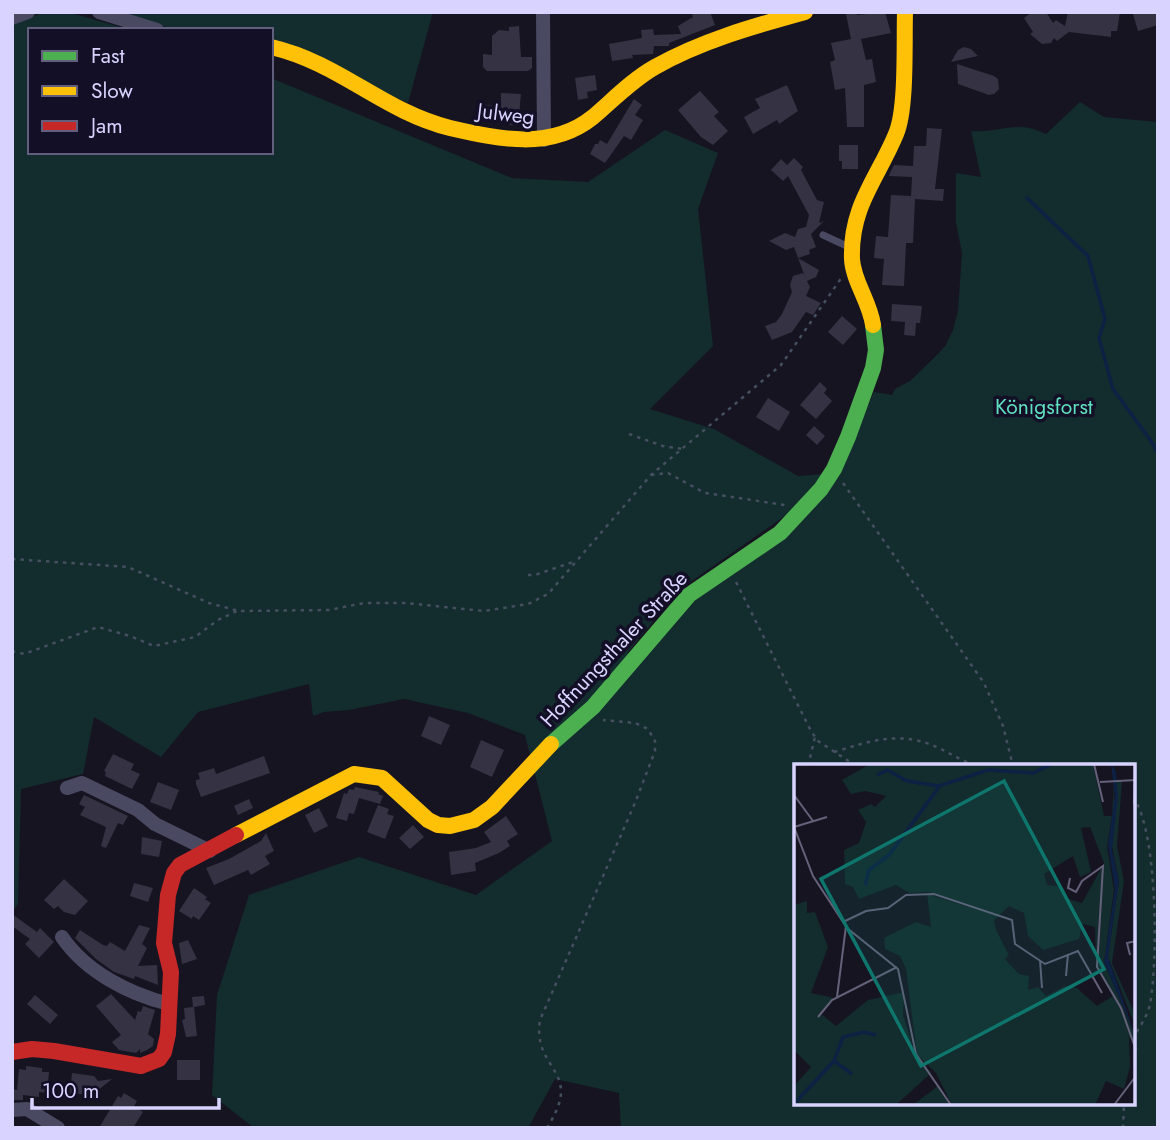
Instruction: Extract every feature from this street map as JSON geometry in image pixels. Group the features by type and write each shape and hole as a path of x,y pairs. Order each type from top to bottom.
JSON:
{"street":[{"path":"12,18 28,12"},
{"path":"99,12 151,28"},
{"path":"543,12 544,140"},
{"name":"Julweg","path":"273,48 314,58 393,107 432,122 507,139 544,140 565,135 584,124 624,88 655,67 714,41 805,12"},
{"name":"Hoffnungsthaler Straße","path":"15,1054 32,1049 54,1051 141,1066 159,1059 167,1044 171,972 164,943 170,883 180,865 354,774 382,778 428,820 438,825 464,824 483,815 536,758 582,719 684,601 706,581 780,533 804,509 834,469 862,399 876,350 872,318 853,255 856,225 864,195 897,133 901,114 905,12"},
{"path":"67,788 82,783 138,810 155,824 210,851"},
{"path":"62,937 74,954 110,979 142,997 169,1004"},
{"path":"12,1110 27,1109 58,1128"}],"lane":[{"path":"823,235 853,255"}],"path":[{"path":"12,559 128,568 209,603 239,611 329,611 364,603 405,603 484,611 528,604 548,594 651,475 781,365 853,255"},
{"path":"629,434 663,446 683,449"},
{"path":"834,469 905,574 984,683 1003,726 1013,764"},
{"path":"651,475 668,473 705,493 789,506"},
{"path":"528,575 546,572 579,559"},
{"path":"729,566 803,719 815,737 854,764"},
{"path":"12,651 24,654 98,627 153,646 195,637 218,620 239,611"},
{"path":"547,1128 561,1091 540,1048 540,1020 655,751 655,741 648,729 635,723 582,719"},
{"path":"808,764 815,737"},
{"path":"834,752 888,737 928,744 975,764"},
{"path":"1135,800 1146,830 1153,892 1153,932 1150,1005 1135,1033"},
{"path":"1123,1128 1124,1105"}],"green space":[{"path":"118,12 433,12 408,103 273,43 273,28 169,28"},
{"name":"Königsforst","path":"71,13 124,28 28,28 28,154 273,154 273,79 512,178 588,182 665,130 718,153 698,209 713,346 650,409 714,429 798,476 825,474 792,511 679,590 628,652 625,675 690,604 785,536 832,485 874,392 892,395 895,389 910,381 946,345 958,311 962,253 956,223 956,173 981,177 971,131 1026,127 1046,134 1080,102 1104,117 1158,122 1158,1128 621,1128 619,1093 555,1079 528,1128 254,1128 212,1095 217,995 249,895 359,857 476,895 552,841 525,735 468,713 404,699 313,716 309,684 198,712 161,757 94,717 83,774 21,789 18,904 12,913 12,25 39,14"}],"building":[{"path":"691,12 710,12 715,25 669,43 669,46 654,46 653,54 632,55 633,58 612,61 609,44 642,38 641,30 653,29 654,35 681,34 678,26 693,17"},
{"path":"856,12 857,15 885,12 891,33 861,39 866,60 872,59 876,82 864,85 864,127 847,127 845,88 835,90 830,62 835,60 831,43 851,39 846,14"},
{"path":"1032,12 1046,12 1053,23 1056,20 1065,26 1068,12 1120,12 1117,31 1111,31 1111,37 1069,32 1057,41 1054,38 1051,43 1042,44 1030,34 1033,32 1024,18"},
{"path":"1158,12 1158,25 1138,31 1133,14"},
{"path":"519,26 521,57 532,57 532,68 528,71 487,71 483,67 483,54 492,55 492,36 499,30 509,31 509,27"},
{"path":"964,47 971,49 978,56 951,62 958,50"},
{"path":"957,64 994,76 998,79 999,89 989,95 958,84"},
{"path":"595,75 597,90 587,92 588,98 578,100 575,78"},
{"path":"787,85 798,111 779,124 777,120 753,134 744,117 760,108 755,99"},
{"path":"700,91 719,112 714,116 728,131 713,145 701,137 678,110"},
{"path":"501,93 521,94 518,126 481,121 481,105 501,106"},
{"path":"634,99 642,105 635,115 643,120 631,140 624,136 605,163 590,154 600,140 607,144"},
{"path":"927,128 942,129 935,189 944,189 943,201 915,199 913,243 906,243 904,286 882,285 884,259 874,258 876,236 888,237 891,195 911,196 912,177 889,176 894,165 913,166 914,146 926,146"},
{"path":"839,145 858,145 858,169 842,169"},
{"path":"794,158 803,167 801,170 817,200 824,202 819,223 824,221 811,234 816,247 809,250 810,254 798,258 794,247 786,250 769,241 785,233 795,237 798,229 806,227 809,215 788,176 783,181 771,170 781,159 787,165"},
{"path":"798,258 819,270 816,277 807,281 810,287 806,296 821,303 813,315 806,312 792,332 772,340 765,326 776,322 782,314 792,292 790,285 793,276 803,273 805,277"},
{"path":"892,304 922,306 915,336 904,335 905,322 891,321"},
{"path":"842,316 857,329 843,345 828,332"},
{"path":"820,382 827,389 824,393 832,401 816,419 800,405"},
{"path":"768,398 790,412 779,431 756,417"},
{"path":"814,426 825,436 817,445 806,435"},
{"path":"429,716 450,725 441,745 421,736"},
{"path":"481,740 504,750 492,777 470,767"},
{"path":"113,754 134,764 131,770 140,774 132,789 105,776 104,771"},
{"path":"264,756 270,773 201,797 196,784 196,780 200,779 198,773 214,768 216,774"},
{"path":"158,782 179,790 171,810 150,802"},
{"path":"355,787 379,792 378,794 383,796 380,804 359,798 354,814 349,813 347,821 336,818 344,793 347,794 349,789 354,790"},
{"path":"84,795 128,816 123,825 118,823 106,848 101,846 106,827 80,815 85,807 79,804"},
{"path":"249,799 253,808 238,815 234,806"},
{"path":"378,805 389,809 387,814 394,816 385,839 367,832"},
{"path":"319,808 328,826 314,833 305,815"},
{"path":"506,816 518,834 507,841 510,846 475,863 476,871 451,875 449,852 476,848 491,842 484,832"},
{"path":"413,825 424,837 410,849 399,838"},
{"path":"266,833 274,851 265,856 270,864 251,875 248,870 214,885 206,868 261,841"},
{"path":"142,837 162,841 159,857 141,854"},
{"path":"64,879 88,901 75,915 64,912 58,906 54,909 44,900"},
{"path":"134,883 153,888 148,902 130,896"},
{"path":"194,888 211,903 199,920 179,911"},
{"path":"12,914 37,932 40,928 54,942 39,958 25,944 30,939 12,926"},
{"path":"139,925 150,928 142,944 147,948 138,966 157,965 158,985 135,976 134,979 114,972 75,938 80,930 103,945 107,946 110,942 125,951"},
{"path":"188,940 197,959 182,964 179,943"},
{"path":"111,994 135,1020 143,1006 155,1010 148,1034 154,1039 153,1046 140,1053 140,1049 136,1053 119,1050 112,1042 121,1035 96,1006"},
{"path":"35,995 58,1015 50,1024 27,1004"},
{"path":"204,996 205,1005 194,1007 197,1036 186,1037 182,1020 185,1019 184,1008 193,1007 192,997"},
{"path":"177,1060 200,1060 200,1080 177,1080"},
{"path":"26,1066 42,1068 42,1072 49,1072 47,1093 39,1092 39,1097 23,1095 23,1100 12,1100 12,1089 17,1090 19,1069 26,1070"},
{"path":"72,1073 94,1076 98,1081 112,1079 92,1095 70,1093"},
{"path":"124,1093 137,1101 134,1106 143,1112 133,1128 99,1128 118,1096 121,1098"}],"waterway":[{"path":"1027,198 1088,256 1105,319 1099,338 1113,389 1158,453"}],"traffic: fast":[{"path":"551,744 593,707 689,595 780,533 821,489 834,469 848,437 873,368 876,350 873,325"}],"traffic: slow":[{"path":"273,48 319,64 426,120 487,136 542,138 577,128 638,78 691,49 805,12"},
{"path":"873,325 853,267 853,240 866,193 900,123 905,12"},
{"path":"236,835 354,774 382,778 428,820 438,825 450,826 474,820 492,807 551,744"}],"traffic: jam":[{"path":"12,1052 32,1049 54,1051 141,1066 159,1059 164,1052 168,1034 171,972 164,943 168,895 174,873 180,865 236,835"}]}
